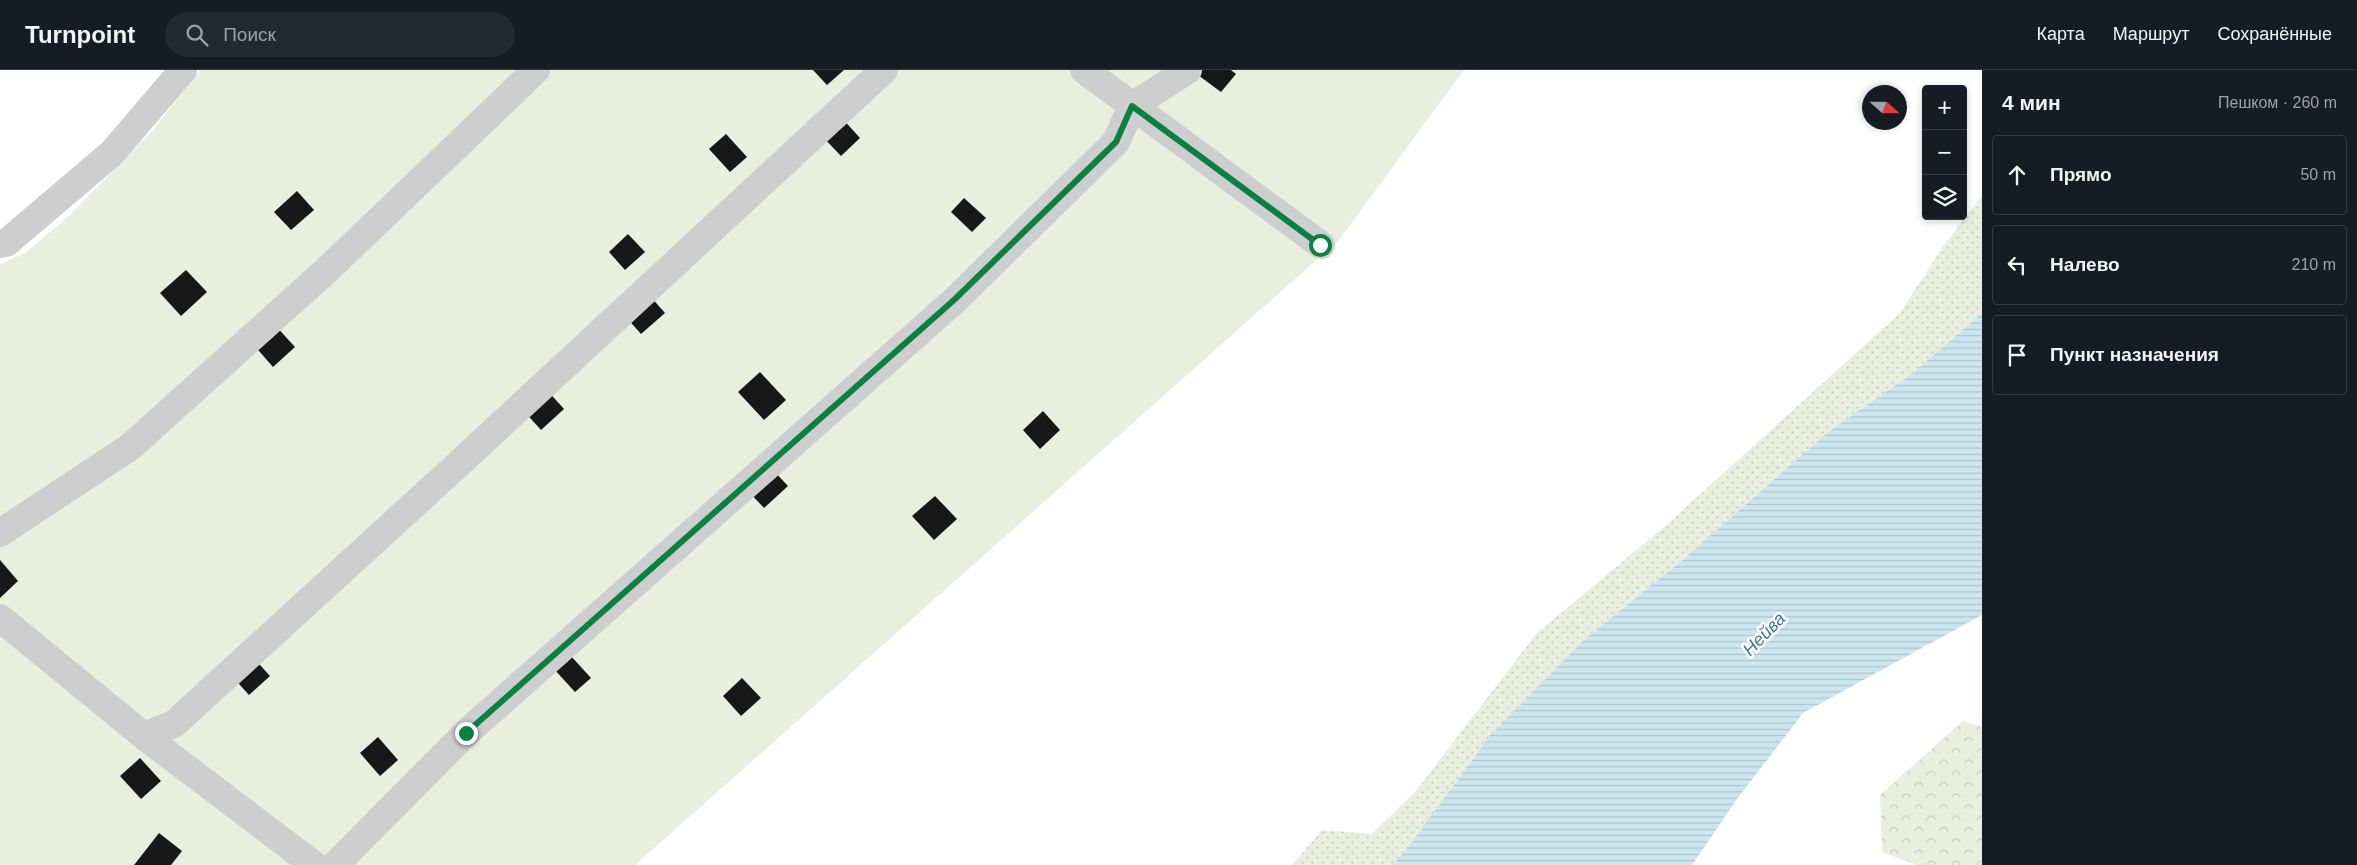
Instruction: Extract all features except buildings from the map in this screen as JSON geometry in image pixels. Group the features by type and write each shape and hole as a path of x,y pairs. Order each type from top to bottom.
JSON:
{"lane":[{"path":"0,244 6,243 112,153 183,70"},
{"path":"0,533 130,447 328,269 536,70"},
{"path":"144,736 174,724 460,463 884,70"},
{"path":"1084,70 1320,245"},
{"path":"335,865 466,733 954,300 1116,142 1132,106 1188,70"},
{"path":"0,618 144,736 314,865"}],"green space":[{"path":"200,70 1464,70 1339,240 635,865 0,865 0,264 25,253 70,215 153,130"},
{"path":"1982,195 1982,313 1913,373 1828,432 1686,557 1585,639 1393,865 1292,865 1322,830 1372,834 1416,791 1536,634 1664,527 1900,313 1942,248 1963,220 1967,220 1967,215"},
{"path":"1963,721 1982,727 1982,865 1917,865 1882,852 1880,795"}],"water":[{"name":"Нейва","path":"1982,313 1982,615 1803,713 1737,799 1692,865 1393,865 1490,736 1585,639 1686,557 1828,432 1913,373"}],"route":[{"path":"466,733 954,300 1116,142 1132,106 1320,245"}]}
